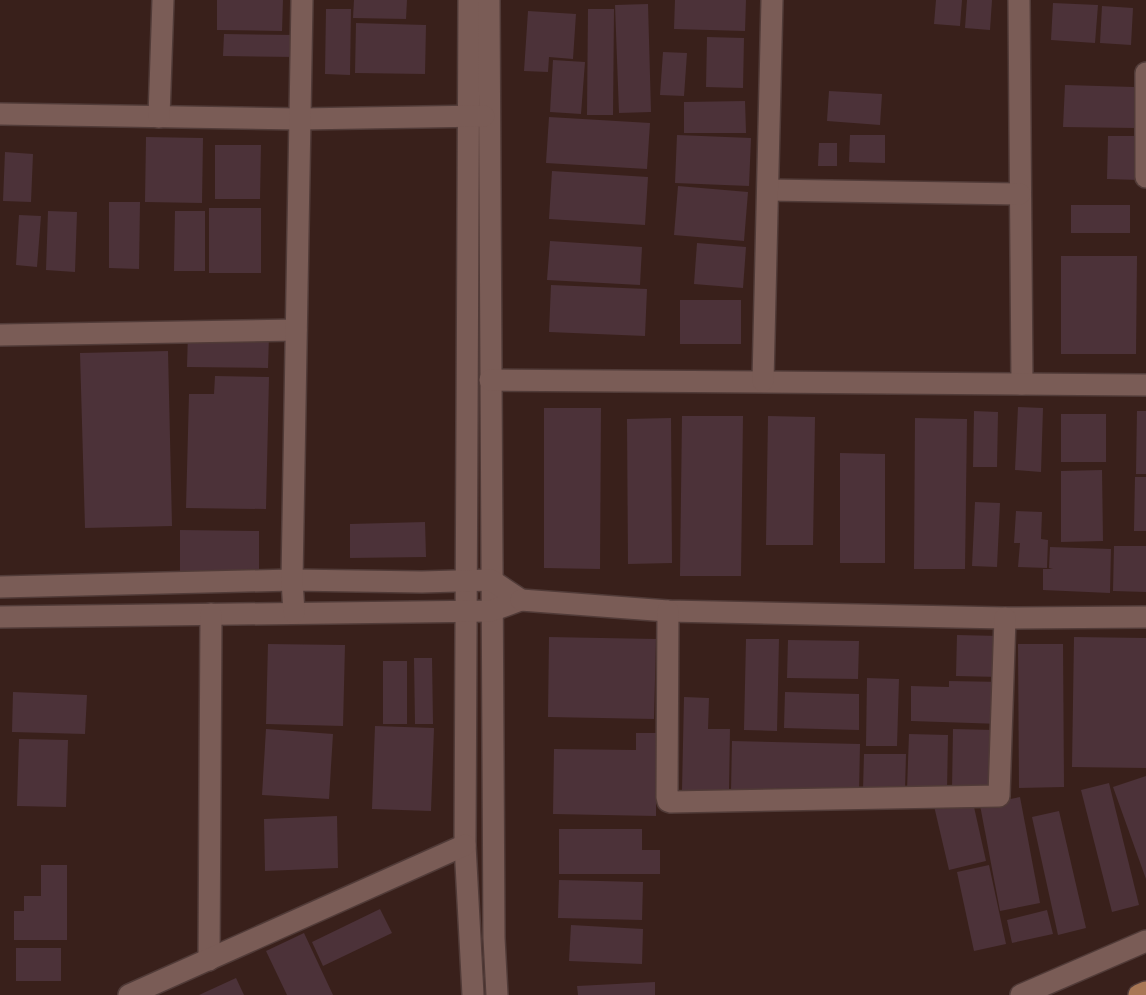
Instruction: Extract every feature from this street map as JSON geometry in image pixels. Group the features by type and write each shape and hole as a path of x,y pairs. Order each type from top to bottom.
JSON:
{"main road":[{"path":"1139,995 1146,992"}],"street":[{"path":"159,117 163,0"},
{"path":"294,612 292,580 302,0"},
{"path":"469,0 479,116 490,380 494,938 497,995"},
{"path":"466,992 466,581 479,116 489,0"},
{"path":"763,381 772,0"},
{"path":"1019,0 1022,384"},
{"path":"1146,73 1146,177"},
{"path":"0,114 300,119 479,116"},
{"path":"768,190 1020,194"},
{"path":"0,335 296,330"},
{"path":"490,380 1146,385"},
{"path":"0,587 292,580 491,580 521,600"},
{"path":"0,617 466,612 491,611 521,600 668,611 1005,618 1146,617"},
{"path":"668,611 667,797 671,802 999,796 1005,618"},
{"path":"209,960 211,614"},
{"path":"129,995 465,845"},
{"path":"1021,995 1146,941"}],"building":[{"path":"217,0 283,0 282,31 217,30"},
{"path":"354,0 407,0 406,19 353,18"},
{"path":"675,0 746,0 745,31 674,29"},
{"path":"936,0 962,0 960,26 934,24"},
{"path":"967,0 992,0 990,30 965,28"},
{"path":"1053,3 1098,5 1095,43 1051,40"},
{"path":"648,4 651,112 619,113 615,5"},
{"path":"1102,6 1133,8 1131,45 1100,43"},
{"path":"326,9 351,9 350,75 325,74"},
{"path":"588,9 614,9 613,115 587,115"},
{"path":"528,11 576,14 573,59 549,57 548,72 524,71"},
{"path":"356,23 426,25 425,74 355,73"},
{"path":"224,34 296,35 296,57 223,56"},
{"path":"707,37 744,38 743,88 706,87"},
{"path":"663,52 687,53 684,96 660,95"},
{"path":"553,60 585,62 581,114 550,112"},
{"path":"1065,85 1134,87 1134,128 1063,127"},
{"path":"829,91 882,94 880,125 827,121"},
{"path":"745,101 746,133 684,133 684,102"},
{"path":"549,117 650,123 647,169 546,163"},
{"path":"677,135 751,138 749,186 675,183"},
{"path":"850,135 885,135 885,163 849,162"},
{"path":"1108,136 1140,136 1139,180 1107,179"},
{"path":"146,137 203,138 202,203 145,202"},
{"path":"819,143 837,143 837,166 818,166"},
{"path":"215,145 261,145 260,199 215,199"},
{"path":"5,152 33,154 31,202 3,201"},
{"path":"552,171 648,177 645,225 549,219"},
{"path":"678,186 748,192 744,241 674,235"},
{"path":"109,202 140,202 139,269 109,268"},
{"path":"1071,205 1130,205 1130,233 1071,233"},
{"path":"209,208 261,208 261,273 209,273"},
{"path":"48,211 77,212 75,272 46,270"},
{"path":"175,211 205,211 205,271 174,271"},
{"path":"19,215 41,216 37,267 16,265"},
{"path":"550,241 642,247 640,285 547,280"},
{"path":"697,243 746,247 743,288 694,284"},
{"path":"1061,256 1137,256 1136,354 1061,354"},
{"path":"551,285 647,289 645,336 549,332"},
{"path":"680,300 741,300 741,344 680,344"},
{"path":"188,333 269,335 268,368 187,367"},
{"path":"168,351 172,526 85,528 80,353"},
{"path":"215,376 269,377 266,509 186,508 189,394 214,394"},
{"path":"1018,407 1043,408 1041,472 1015,470"},
{"path":"544,408 601,408 600,569 544,568"},
{"path":"974,411 998,412 997,467 973,467"},
{"path":"1137,411 1146,411 1146,474 1136,474"},
{"path":"1061,414 1106,414 1106,462 1061,462"},
{"path":"682,416 743,416 741,576 680,576"},
{"path":"768,416 815,417 813,545 766,545"},
{"path":"671,418 672,563 628,564 627,419"},
{"path":"915,418 967,419 965,569 914,569"},
{"path":"840,453 885,454 885,563 840,563"},
{"path":"1102,470 1103,541 1061,542 1061,471"},
{"path":"1135,477 1146,477 1146,531 1134,531"},
{"path":"975,502 1000,503 997,567 972,566"},
{"path":"1016,511 1042,512 1041,539 1048,540 1047,568 1018,567 1020,543 1014,543"},
{"path":"425,522 426,557 350,558 350,524"},
{"path":"180,530 259,531 259,574 180,573"},
{"path":"1114,546 1146,546 1146,592 1113,591"},
{"path":"1050,547 1111,549 1110,593 1043,590 1043,569 1053,569 1049,568"},
{"path":"957,635 1000,636 1000,677 956,676"},
{"path":"549,637 656,639 654,719 548,717"},
{"path":"1074,637 1146,638 1146,768 1072,767"},
{"path":"746,639 779,639 777,731 744,730"},
{"path":"788,640 859,641 858,679 787,678"},
{"path":"268,644 345,645 343,726 266,724"},
{"path":"1018,644 1063,644 1064,787 1019,788"},
{"path":"414,658 432,658 433,724 415,724"},
{"path":"383,661 407,661 407,724 383,724"},
{"path":"867,678 899,679 897,746 866,746"},
{"path":"949,681 1003,682 1001,724 911,721 911,686 949,687"},
{"path":"13,692 87,695 85,734 12,732"},
{"path":"785,692 859,694 859,730 784,728"},
{"path":"684,697 709,698 708,729 730,729 729,790 682,790"},
{"path":"375,726 434,728 431,811 372,809"},
{"path":"266,729 333,734 329,799 262,795"},
{"path":"953,729 994,730 993,790 952,790"},
{"path":"636,733 664,733 663,791 656,791 656,816 553,814 554,749 636,750"},
{"path":"909,734 948,735 947,791 907,790"},
{"path":"19,739 68,740 66,807 17,806"},
{"path":"732,741 860,744 859,793 731,791"},
{"path":"864,754 906,754 905,791 863,790"},
{"path":"1146,776 1146,879 1113,787"},
{"path":"1109,783 1139,905 1112,912 1081,790"},
{"path":"1020,797 1040,903 1000,911 980,805"},
{"path":"972,798 986,861 949,870 934,806"},
{"path":"1059,811 1086,928 1058,935 1032,817"},
{"path":"337,816 338,868 265,871 264,819"},
{"path":"559,829 642,829 642,850 660,850 660,874 559,874"},
{"path":"41,865 67,865 67,940 14,940 14,911 24,911 24,896 41,896"},
{"path":"989,865 1006,944 974,951 957,872"},
{"path":"559,880 643,882 642,920 558,918"},
{"path":"380,909 392,933 323,966 312,942"},
{"path":"1047,910 1053,934 1012,943 1007,920"},
{"path":"571,925 643,929 642,964 569,961"},
{"path":"304,933 333,995 287,995 266,951"},
{"path":"16,948 61,948 61,981 16,981"},
{"path":"236,978 244,995 199,995"},
{"path":"655,982 655,995 578,995 577,986"}]}
